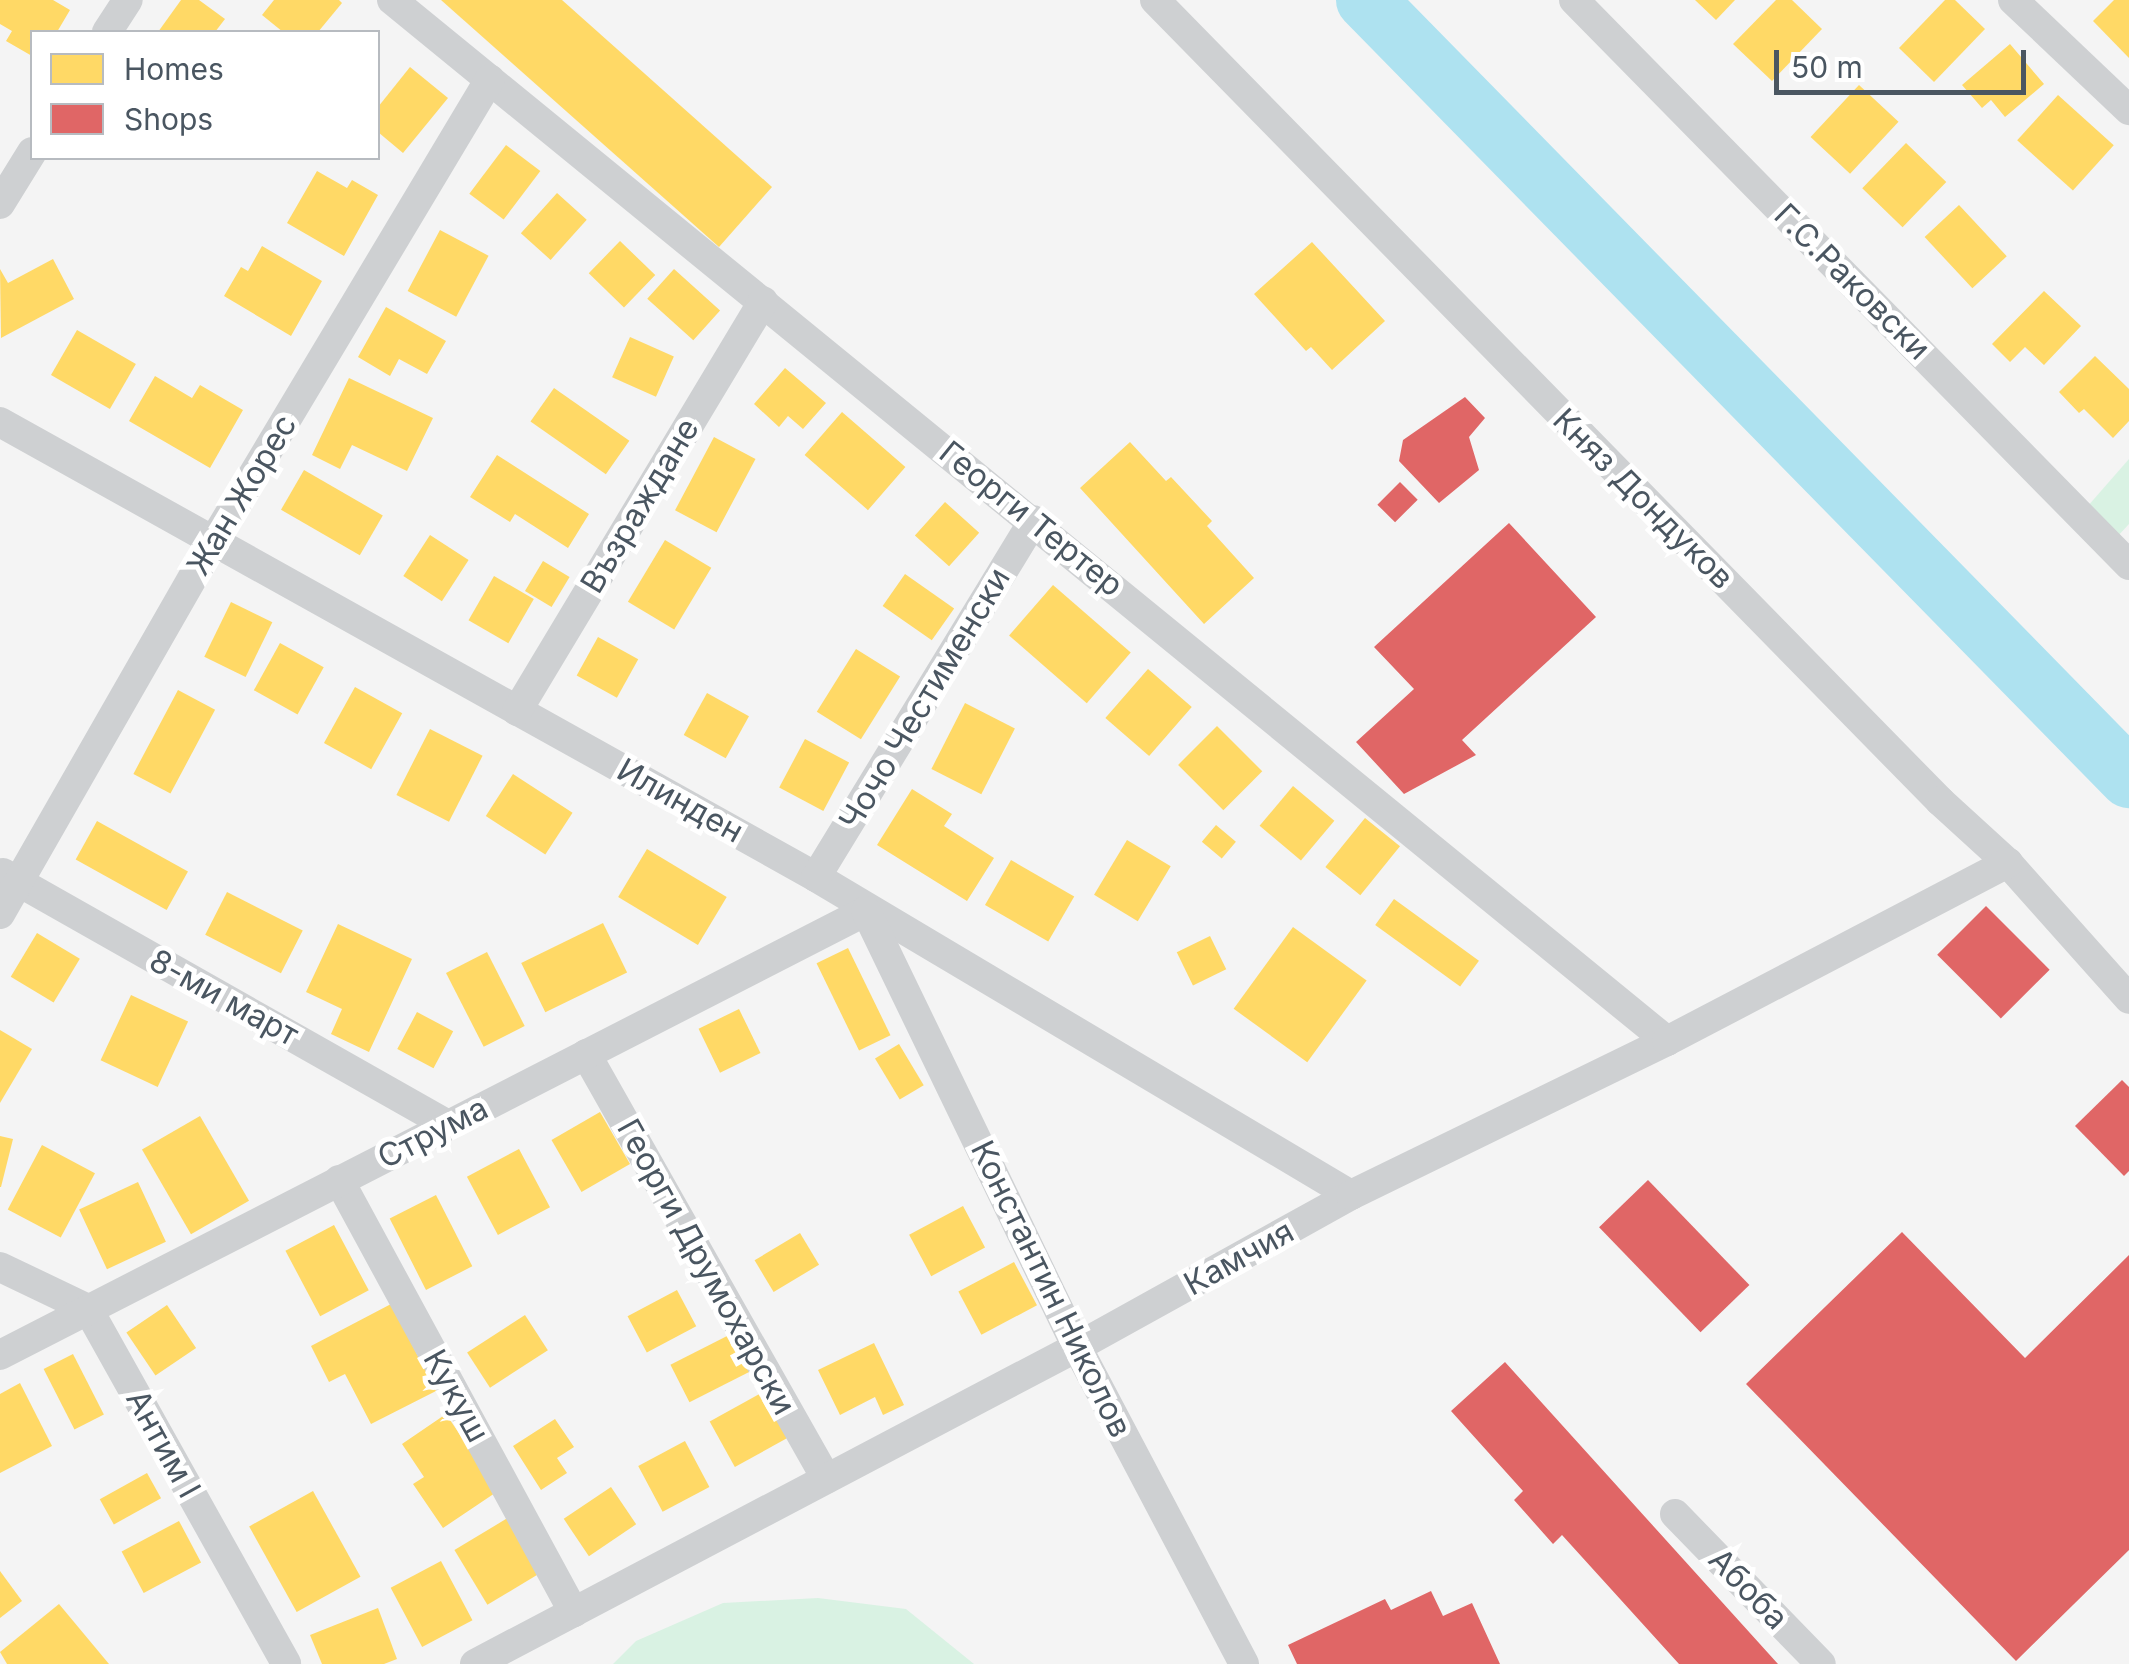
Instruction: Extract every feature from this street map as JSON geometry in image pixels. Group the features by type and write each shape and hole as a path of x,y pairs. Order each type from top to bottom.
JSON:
{"street":[{"path":"108,30 128,0"},
{"name":"Георги Тертер","path":"392,0 1034,520 1667,1041"},
{"name":"Княз Дондуков","path":"1155,0 1940,801 2008,863 2129,1000"},
{"name":"Г.С.Раковски","path":"1574,0 2124,551"},
{"path":"2013,0 2129,110"},
{"name":"Жан Жорес","path":"0,914 9,877 490,79"},
{"path":"0,204 30,155"},
{"name":"Възраждане","path":"518,711 764,301"},
{"name":"Илинден","path":"0,422 816,877 866,911 1351,1195"},
{"name":"Чочо Честименски","path":"816,877 1034,520"},
{"name":"Камчия","path":"475,1664 1077,1348 1351,1195 1667,1041 2008,863"},
{"name":"8-ми март","path":"9,877 448,1125"},
{"name":"Струма","path":"0,1355 866,911"},
{"name":"Константин Николов","path":"866,911 1077,1348 1244,1664"},
{"name":"Георги Друмохарски","path":"586,1054 826,1479"},
{"name":"Кукуш","path":"339,1180 574,1612"},
{"path":"0,1267 88,1309"},
{"name":"Антим I","path":"88,1309 286,1664"},
{"name":"Абоба","path":"1675,1514 1821,1664"}],"green space":[{"path":"2129,459 2129,524 2117,537 2087,507"},
{"path":"818,1598 906,1609 974,1664 613,1664 636,1641 723,1603"}],"building: Homes":[{"path":"0,0 53,0 70,10 58,30 30,30 30,55 6,41 12,31 0,24"},
{"path":"181,0 199,0 225,19 217,30 159,30"},
{"path":"274,0 342,3 320,30 281,30 262,15"},
{"path":"441,0 562,0 772,187 719,247"},
{"path":"1695,0 1735,0 1716,20"},
{"path":"1776,0 1792,0 1822,29 1772,81 1733,44"},
{"path":"1945,0 1955,0 1985,29 1934,82 1899,48"},
{"path":"2114,0 2129,0 2129,58 2093,21"},
{"path":"2010,44 2044,84 2005,117 1991,100 1982,108 1962,85"},
{"path":"410,67 448,98 403,153 380,134 380,104"},
{"path":"1859,85 1898,122 1850,174 1811,137"},
{"path":"2058,95 2114,145 2073,191 2017,140"},
{"path":"1906,143 1946,182 1903,227 1862,188"},
{"path":"506,145 540,171 504,220 469,194"},
{"path":"317,171 347,188 352,180 378,195 344,256 287,223"},
{"path":"557,193 587,220 551,260 521,233"},
{"path":"1959,205 2007,256 1972,288 1925,237"},
{"path":"440,230 489,256 456,317 408,291"},
{"path":"620,241 655,275 624,307 589,273"},
{"path":"1312,242 1385,321 1332,370 1311,347 1306,351 1254,294"},
{"path":"262,246 322,281 291,336 224,296 241,267 248,271"},
{"path":"53,259 74,299 1,338 0,269 8,283"},
{"path":"674,269 720,310 693,340 647,299"},
{"path":"2044,291 2081,326 2044,365 2025,347 2010,362 1992,344"},
{"path":"386,307 446,341 427,374 399,359 390,376 358,357"},
{"path":"77,330 136,364 110,409 51,375"},
{"path":"630,337 674,357 656,397 612,377"},
{"path":"2095,356 2129,389 2129,421 2113,438 2084,409 2079,413 2059,392"},
{"path":"785,368 826,403 803,429 788,416 779,427 754,404"},
{"path":"155,376 192,398 200,385 243,410 210,468 129,421"},
{"path":"349,378 433,418 407,471 352,445 340,469 312,455"},
{"path":"554,388 629,441 606,474 530,422"},
{"path":"842,412 905,467 868,510 805,455"},
{"path":"714,437 755,459 717,532 675,510"},
{"path":"1130,442 1166,481 1171,477 1212,521 1207,526 1254,578 1204,624 1080,488"},
{"path":"497,455 589,514 568,548 515,514 510,522 470,497"},
{"path":"304,470 383,516 360,555 281,510"},
{"path":"945,502 979,533 949,566 915,535"},
{"path":"430,535 469,560 442,601 403,576"},
{"path":"665,540 711,568 674,630 628,602"},
{"path":"543,561 570,577 552,607 525,591"},
{"path":"905,574 954,608 932,640 883,606"},
{"path":"494,576 534,599 508,643 468,620"},
{"path":"1053,585 1131,653 1087,703 1009,636"},
{"path":"231,602 272,622 246,677 204,657"},
{"path":"598,637 638,659 617,698 577,675"},
{"path":"280,643 324,667 298,714 254,690"},
{"path":"856,649 900,677 861,739 817,712"},
{"path":"1148,669 1192,707 1149,756 1105,718"},
{"path":"355,687 402,713 371,769 324,743"},
{"path":"178,690 215,710 170,794 133,774"},
{"path":"707,693 749,716 726,758 684,735"},
{"path":"965,703 1015,728 981,794 931,769"},
{"path":"1217,726 1262,771 1223,810 1178,765"},
{"path":"430,729 483,756 449,822 396,795"},
{"path":"805,739 849,762 823,811 779,788"},
{"path":"513,774 573,813 545,855 486,816"},
{"path":"1293,786 1334,821 1301,861 1260,826"},
{"path":"912,789 952,814 944,826 994,858 967,901 877,845"},
{"path":"1365,818 1400,846 1360,895 1325,867"},
{"path":"97,821 188,871 167,910 76,859"},
{"path":"1216,825 1236,842 1222,859 1202,842"},
{"path":"1127,840 1171,866 1138,921 1094,895"},
{"path":"647,849 727,897 698,945 618,897"},
{"path":"1011,860 1074,896 1048,942 985,905"},
{"path":"227,892 303,931 281,973 205,935"},
{"path":"1394,899 1479,961 1460,987 1375,925"},
{"path":"603,923 627,972 545,1012 521,963"},
{"path":"338,924 412,959 369,1052 331,1034 342,1009 306,992"},
{"path":"1293,927 1367,980 1307,1062 1234,1009"},
{"path":"37,933 80,959 54,1002 11,977"},
{"path":"1210,936 1226,969 1193,985 1177,952"},
{"path":"848,948 891,1035 859,1051 817,963"},
{"path":"487,952 525,1026 484,1047 446,973"},
{"path":"131,995 188,1022 158,1087 101,1060"},
{"path":"739,1009 760,1053 720,1073 699,1029"},
{"path":"417,1012 453,1031 433,1068 397,1049"},
{"path":"0,1030 32,1049 0,1103"},
{"path":"899,1044 924,1085 900,1100 875,1058"},
{"path":"600,1112 630,1164 582,1192 552,1140"},
{"path":"200,1116 249,1201 191,1234 142,1150"},
{"path":"0,1136 13,1139 1,1187 0,1187"},
{"path":"42,1145 95,1173 61,1238 8,1209"},
{"path":"519,1149 550,1207 498,1235 467,1177"},
{"path":"138,1182 166,1242 107,1269 79,1209"},
{"path":"436,1195 472,1266 426,1290 390,1219"},
{"path":"963,1206 985,1247 931,1276 909,1235"},
{"path":"334,1225 369,1290 320,1316 285,1251"},
{"path":"800,1233 819,1265 774,1292 755,1260"},
{"path":"1014,1262 1037,1305 981,1335 958,1292"},
{"path":"677,1290 696,1326 647,1352 628,1316"},
{"path":"391,1304 436,1391 371,1424 345,1374 329,1382 311,1346"},
{"path":"167,1305 196,1348 155,1376 126,1332"},
{"path":"525,1315 548,1350 490,1388 467,1353"},
{"path":"731,1334 750,1371 689,1402 670,1365"},
{"path":"874,1343 904,1405 883,1415 875,1397 840,1415 818,1370"},
{"path":"73,1354 104,1415 74,1430 44,1369"},
{"path":"20,1383 52,1446 0,1473 0,1394"},
{"path":"763,1392 788,1437 735,1467 710,1422"},
{"path":"446,1414 498,1491 443,1528 413,1484 424,1477 402,1444"},
{"path":"555,1419 574,1447 557,1458 567,1473 541,1490 513,1446"},
{"path":"685,1441 709,1487 663,1512 638,1466"},
{"path":"147,1473 161,1498 114,1525 100,1499"},
{"path":"611,1487 636,1524 589,1556 564,1519"},
{"path":"313,1491 361,1577 297,1612 249,1526"},
{"path":"511,1516 544,1571 487,1605 454,1550"},
{"path":"179,1521 201,1562 144,1593 122,1552"},
{"path":"441,1561 472,1620 422,1647 391,1588"},
{"path":"0,1571 22,1601 0,1618"},
{"path":"59,1604 109,1664 7,1664 0,1652"},
{"path":"378,1608 397,1659 384,1664 322,1664 310,1635"}],"building: Shops":[{"path":"1465,397 1485,418 1469,437 1479,470 1439,503 1399,461 1403,440"},
{"path":"1400,482 1418,500 1395,522 1377,505"},
{"path":"1509,523 1596,617 1462,740 1476,755 1404,794 1356,742 1414,689 1374,647"},
{"path":"1986,906 2050,970 2001,1018 1937,955"},
{"path":"2122,1080 2129,1087 2129,1171 2124,1176 2075,1126"},
{"path":"1648,1180 1749,1285 1701,1332 1599,1227"},
{"path":"1902,1232 2025,1358 2129,1255 2129,1550 2016,1661 1746,1384"},
{"path":"1505,1362 1778,1664 1679,1664 1562,1535 1553,1544 1514,1500 1523,1491 1451,1411"},
{"path":"1431,1591 1443,1616 1472,1603 1500,1664 1297,1664 1288,1645 1385,1599 1391,1610"}],"waterway":[{"path":"1366,0 2129,778"}]}
